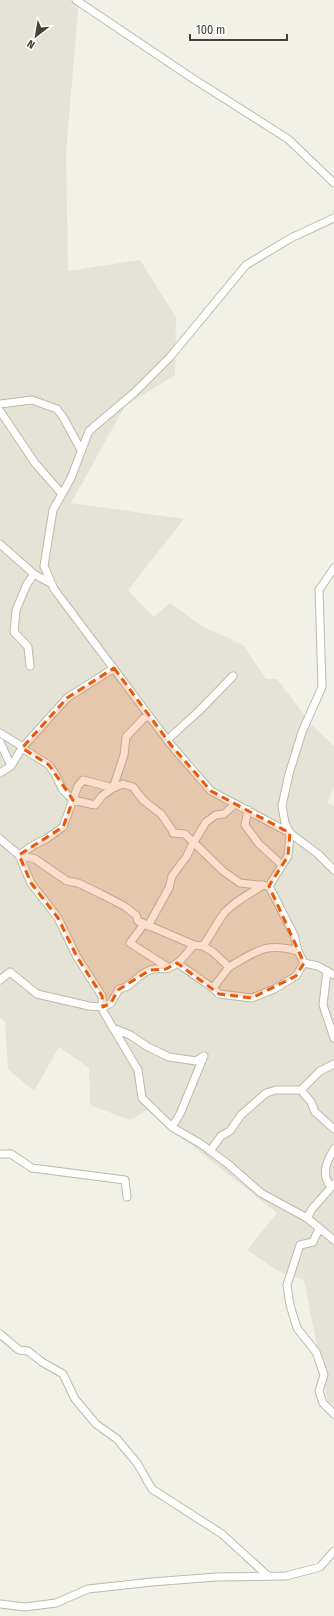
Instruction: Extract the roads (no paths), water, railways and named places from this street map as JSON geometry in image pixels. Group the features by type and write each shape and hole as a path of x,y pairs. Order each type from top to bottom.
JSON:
{"street":[{"path":"76,0 192,78 288,139 334,183"},
{"path":"334,218 291,238 246,265 170,357 135,392 89,431 71,478 53,510 44,566 52,584 149,716 167,740 211,791 290,833 318,854 334,870"},
{"path":"0,404 32,400 57,409 81,450"},
{"path":"0,411 35,463 62,494"},
{"path":"0,544 34,574 52,584"},
{"path":"203,946 225,912 241,898 266,886 288,856 290,833 284,823 282,806 289,774 302,732 322,687 319,590 334,568"},
{"path":"30,666 28,647 14,632 16,610 27,584 34,574"},
{"path":"0,773 11,766 23,748 67,698 114,668"},
{"path":"167,740 233,676"},
{"path":"113,788 124,755 126,737 144,718 149,716"},
{"path":"0,733 49,765 64,790 73,800 96,805 102,796 113,788 123,784 132,787 143,800 161,814 173,833 185,834 223,871 240,883 266,886"},
{"path":"0,742 11,766"},
{"path":"19,855 34,845 46,840 63,827 78,786 82,780 113,788"},
{"path":"169,968 130,943 146,925 169,888 172,876 187,856 206,822 216,815 224,814 235,804"},
{"path":"248,810 245,825 259,844 282,865"},
{"path":"0,839 19,855 35,859 67,881 78,883 116,902 136,915 138,921 194,945 203,946 213,952 229,967"},
{"path":"19,855 31,883 58,918 77,957 102,996 103,1011 138,1070 142,1098 172,1127 228,1164 260,1193 307,1218 334,1240"},
{"path":"266,886 294,935 298,951 304,963"},
{"path":"0,980 10,972 37,994 88,1006 103,1007 111,1003 119,989 127,988 139,976 150,970 169,968 177,963 194,945"},
{"path":"213,988 229,967 254,952 270,947 282,947 298,951"},
{"path":"177,963 213,988 219,994 252,998 274,989 296,976 304,963"},
{"path":"304,963 318,966 334,975"},
{"path":"327,971 323,1005 334,1038"},
{"path":"113,1028 130,1035 148,1047 169,1057 196,1061 204,1056 180,1114 172,1127"},
{"path":"210,1151 221,1136 230,1130 241,1115 266,1093 276,1090 301,1090 320,1071 334,1064"},
{"path":"301,1090 311,1102 315,1112 334,1129"},
{"path":"307,1218 312,1209 333,1186 326,1181 324,1170 334,1149"},
{"path":"0,1154 11,1154 32,1168 125,1180 127,1197"},
{"path":"319,1229 312,1242 300,1245 288,1284 290,1305 298,1328 316,1352 324,1375 319,1391 323,1403 334,1414"},
{"path":"0,1334 19,1350 28,1351 42,1362 63,1374 75,1399 96,1424 117,1439 137,1463 152,1489 222,1534 268,1576"},
{"path":"0,1604 25,1607 56,1603 88,1589 152,1582 216,1577 286,1576 320,1567 333,1554"}]}
